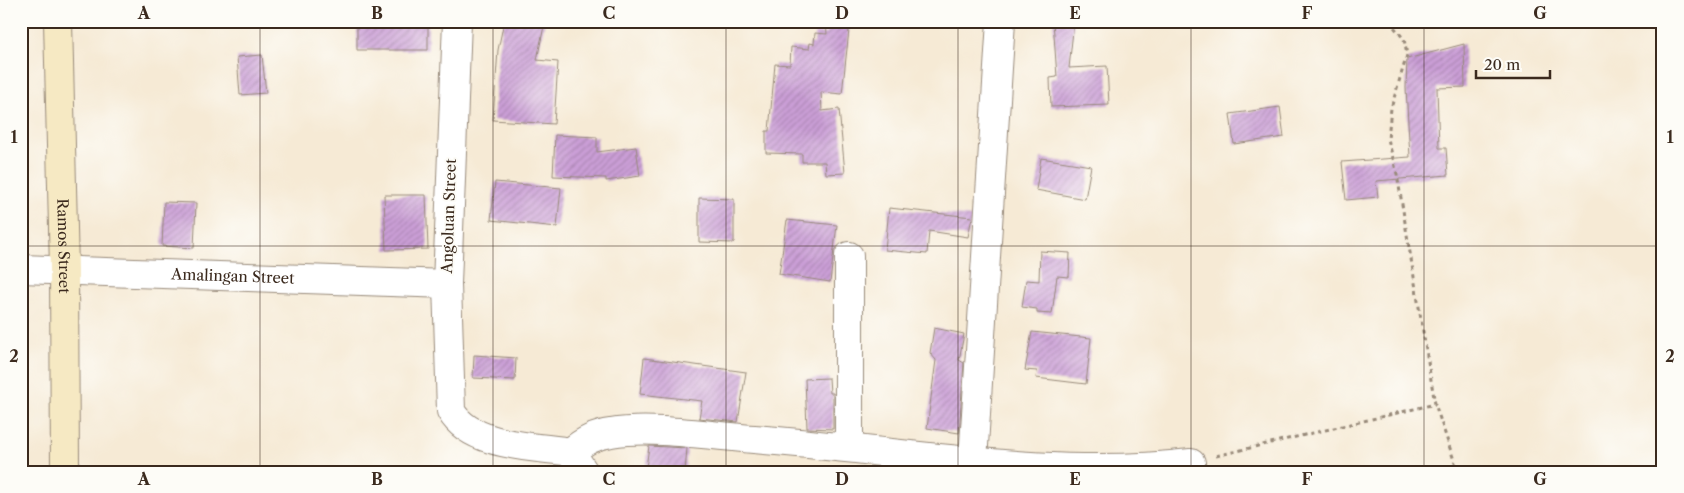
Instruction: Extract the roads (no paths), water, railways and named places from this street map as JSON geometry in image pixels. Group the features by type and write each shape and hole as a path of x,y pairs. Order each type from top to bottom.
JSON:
{"main road":[{"name":"Ramos Street","path":"58,21 64,269 65,472"}],"street":[{"name":"Angoluan Street","path":"457,21 447,284 450,411 456,420 467,429 490,440 577,462"},
{"path":"973,461 1001,21"},
{"path":"849,256 849,448"},
{"name":"Amalingan Street","path":"21,269 64,269 447,284"},
{"path":"577,462 582,443 612,432 648,432 849,448 973,461 1115,469 1191,463"}]}
